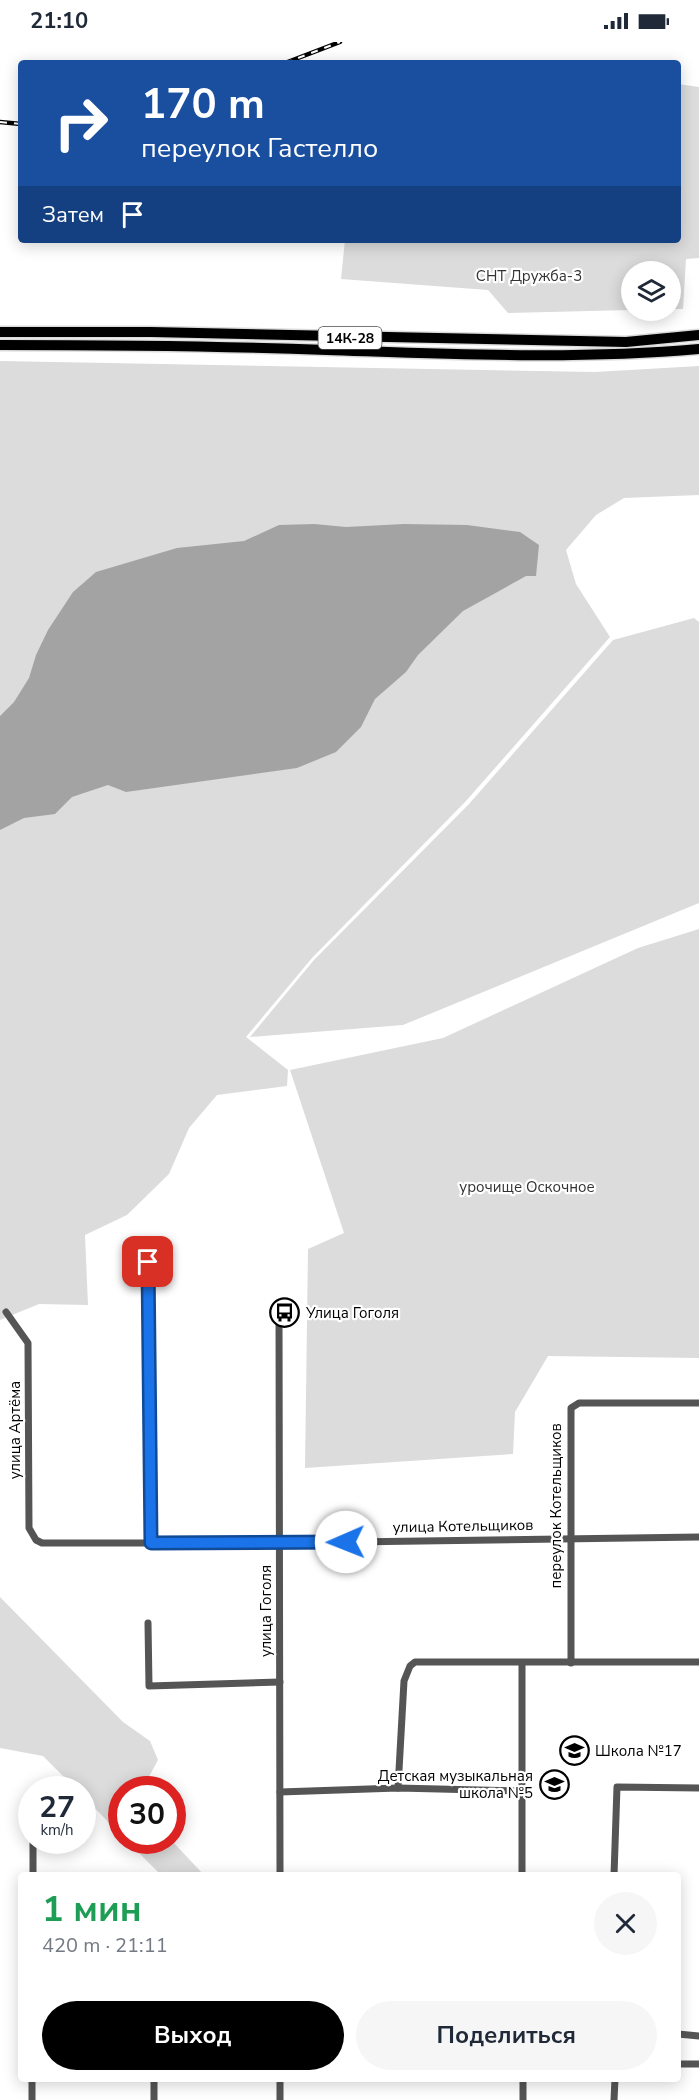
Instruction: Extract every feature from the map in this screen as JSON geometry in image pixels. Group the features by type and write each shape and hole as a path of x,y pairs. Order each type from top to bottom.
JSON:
{"main road":[{"name":"14К-28","path":"0,332 152,332 626,342 699,335"},
{"name":"14К-28","path":"0,345 152,345 484,356 627,356 699,349"}],"street":[{"path":"148,1244 151,1543"},
{"name":"улица Гоголя","path":"279,1310 280,1872"},
{"name":"улица Артёма","path":"6,1312 28,1343 29,1528 36,1540 48,1543"},
{"name":"переулок Котельщиков","path":"571,1663 569,1537 571,1408 579,1403 699,1403"},
{"name":"улица Котельщиков","path":"48,1543 279,1543 569,1537 699,1537"},
{"path":"148,1623 149,1686 280,1682"},
{"path":"398,1788 404,1681 410,1666 421,1661 699,1662"},
{"path":"522,1663 522,1872"},
{"path":"614,1872 617,1787 699,1788"},
{"path":"280,1792 398,1788 522,1791"},
{"path":"33,1854 33,1872"},
{"path":"681,2034 699,2036"},
{"path":"681,2064 699,2064"},
{"path":"32,2082 32,2100"},
{"path":"154,2082 154,2100"},
{"path":"280,2082 280,2100"},
{"path":"523,2082 523,2100"},
{"path":"614,2100 615,2082"}],"green space":[{"name":"СНТ Дружба-3","path":"681,84 699,87 699,258 686,259 683,309 681,309 681,261 621,261 621,310 508,313 488,290 341,279 345,243 681,243"},
{"path":"0,361 595,372 699,366 699,495 624,498 596,515 566,550 576,584 610,637 466,801 312,958 246,1037 288,1070 287,1086 217,1095 189,1128 169,1174 127,1215 85,1235 88,1305 39,1304 0,1320"},
{"path":"694,618 699,622 699,903 403,1025 250,1037 314,960 469,804 613,640"},
{"name":"урочище Оскочное","path":"699,929 699,1358 548,1356 515,1412 513,1454 305,1468 308,1249 344,1233 290,1070 443,1038 638,948"},
{"path":"0,1597 123,1722 150,1741 158,1760 149,1776 108,1776 108,1822 96,1809 96,1776 63,1776 43,1756 0,1748"},
{"path":"140,1854 184,1854 201,1872 158,1872"}],"shaded area":[{"path":"314,524 346,527 404,524 467,525 520,532 539,545 536,576 526,576 463,611 418,655 406,672 375,699 361,727 336,752 297,768 126,792 108,785 72,797 55,814 24,818 0,830 0,716 14,702 29,678 36,655 48,630 73,592 96,572 177,548 244,541 279,525"}],"railway":[{"path":"293,60 340,42"},
{"path":"0,122 18,124"}],"place":[{"name":"Улица Гоголя","path":"285,1313"},
{"name":"Школа №17","path":"574,1751"},
{"name":"Детская музыкальная школа №5","path":"554,1785"}],"route":[{"path":"148,1262 151,1543 346,1542"}]}
